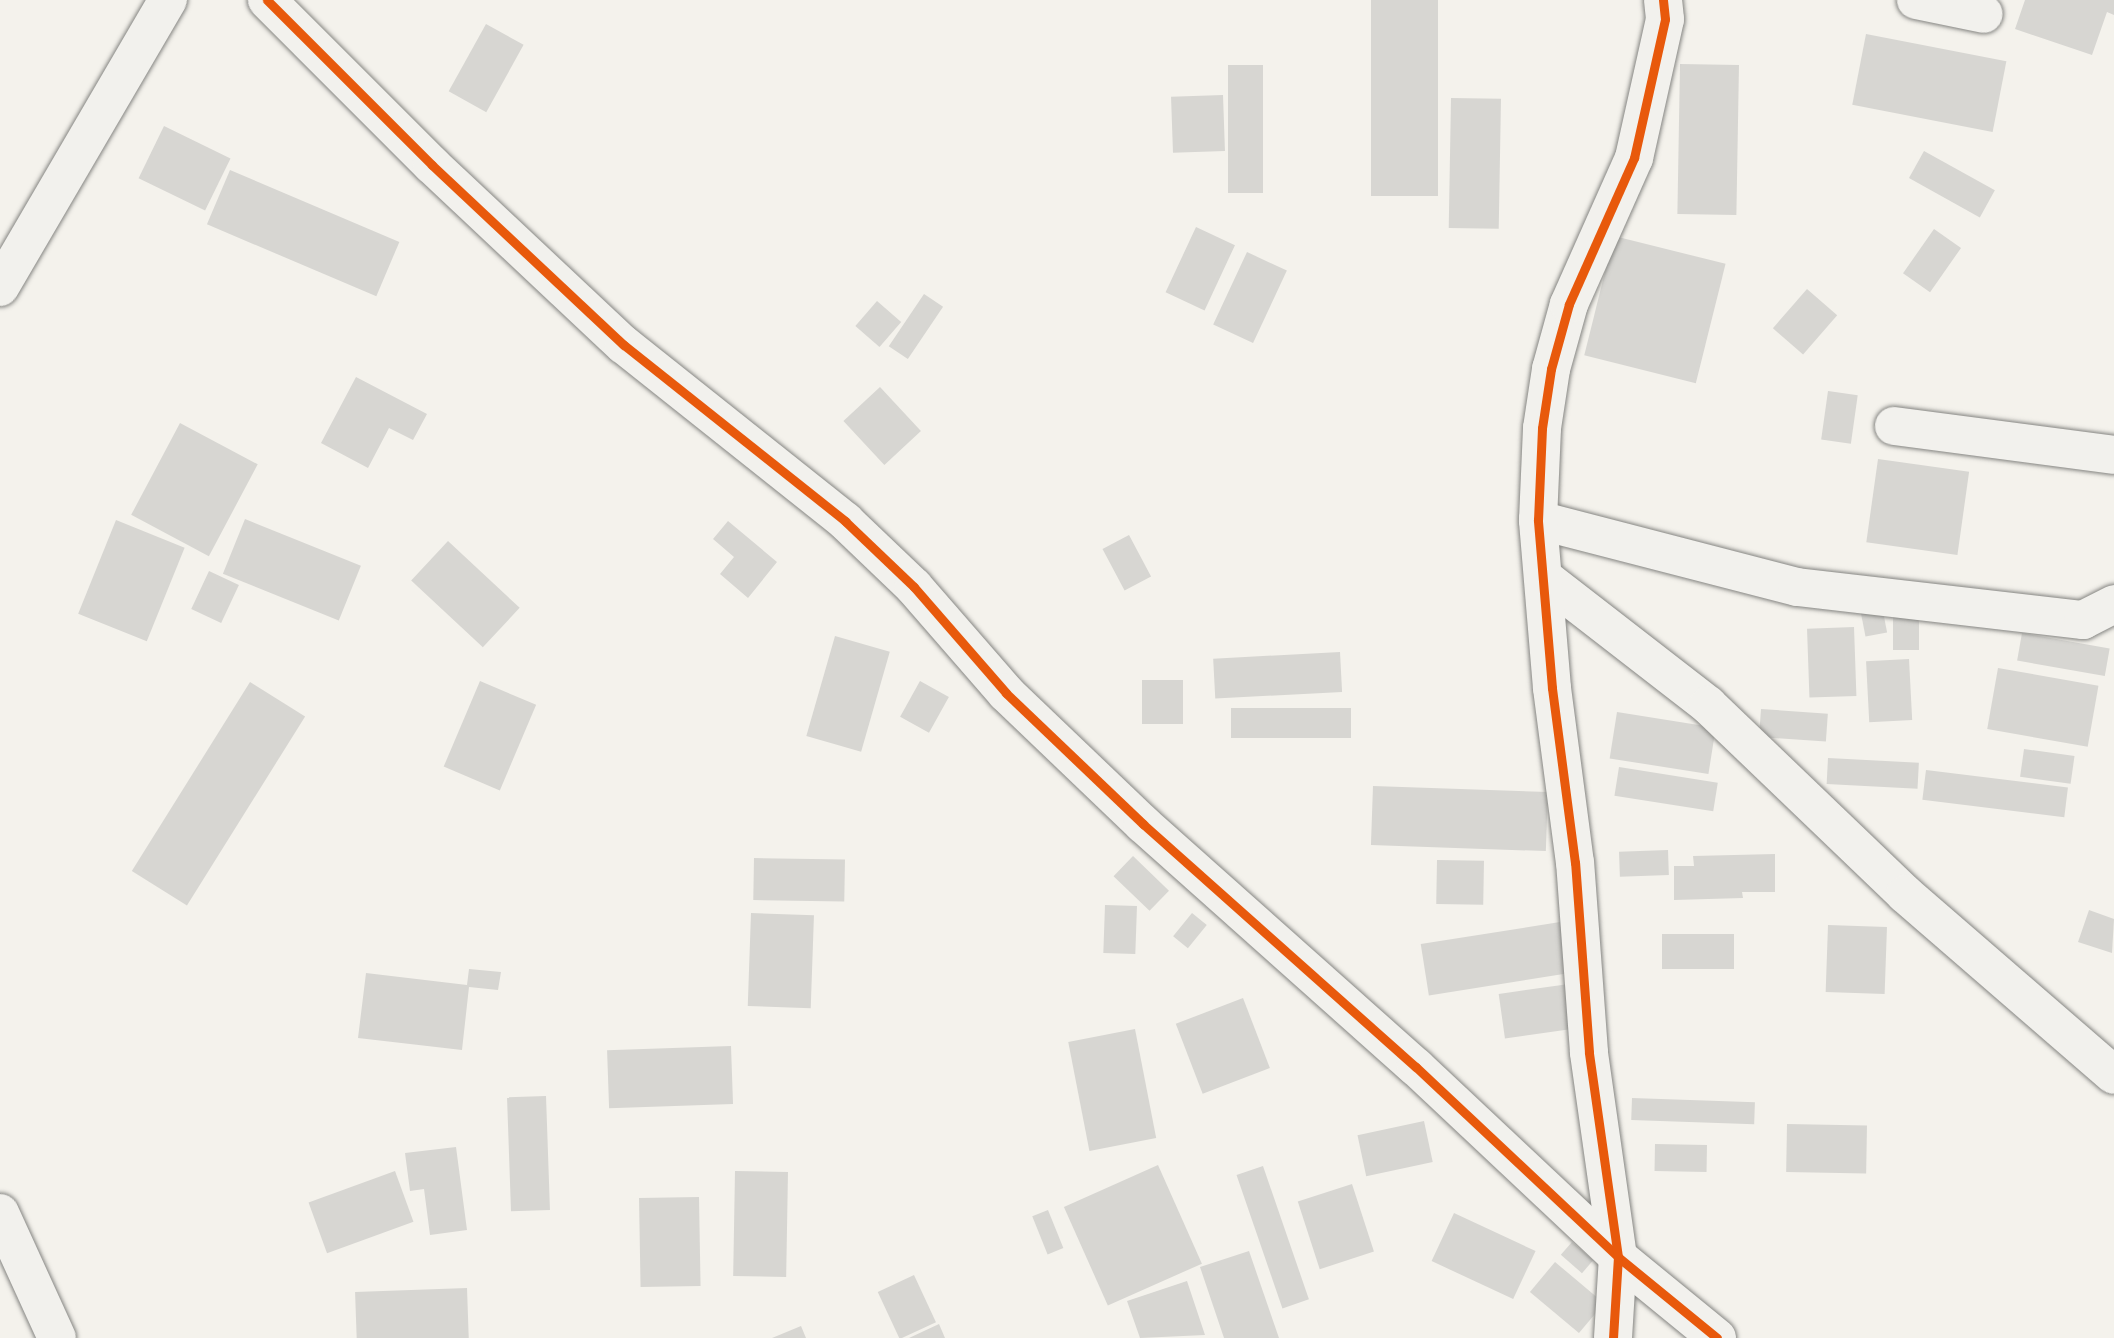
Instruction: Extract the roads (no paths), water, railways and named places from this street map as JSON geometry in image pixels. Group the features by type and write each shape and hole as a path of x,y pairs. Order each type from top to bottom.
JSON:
{"street":[{"path":"0,287 168,0"},
{"path":"267,0 432,165 624,345 845,521 914,587 1006,693 1143,824 1416,1067 1618,1257 1717,1338"},
{"path":"1612,1338 1618,1257 1589,1052 1575,863 1538,520 1542,428 1551,369 1569,304 1634,158 1665,19 1663,0"},
{"path":"1916,0 1984,14"},
{"path":"1894,426 2114,456"},
{"path":"1538,520 1797,587 2083,620 2114,604"},
{"path":"1543,577 1708,705 1906,894 2114,1075"},
{"path":"0,1213 57,1338"}]}
